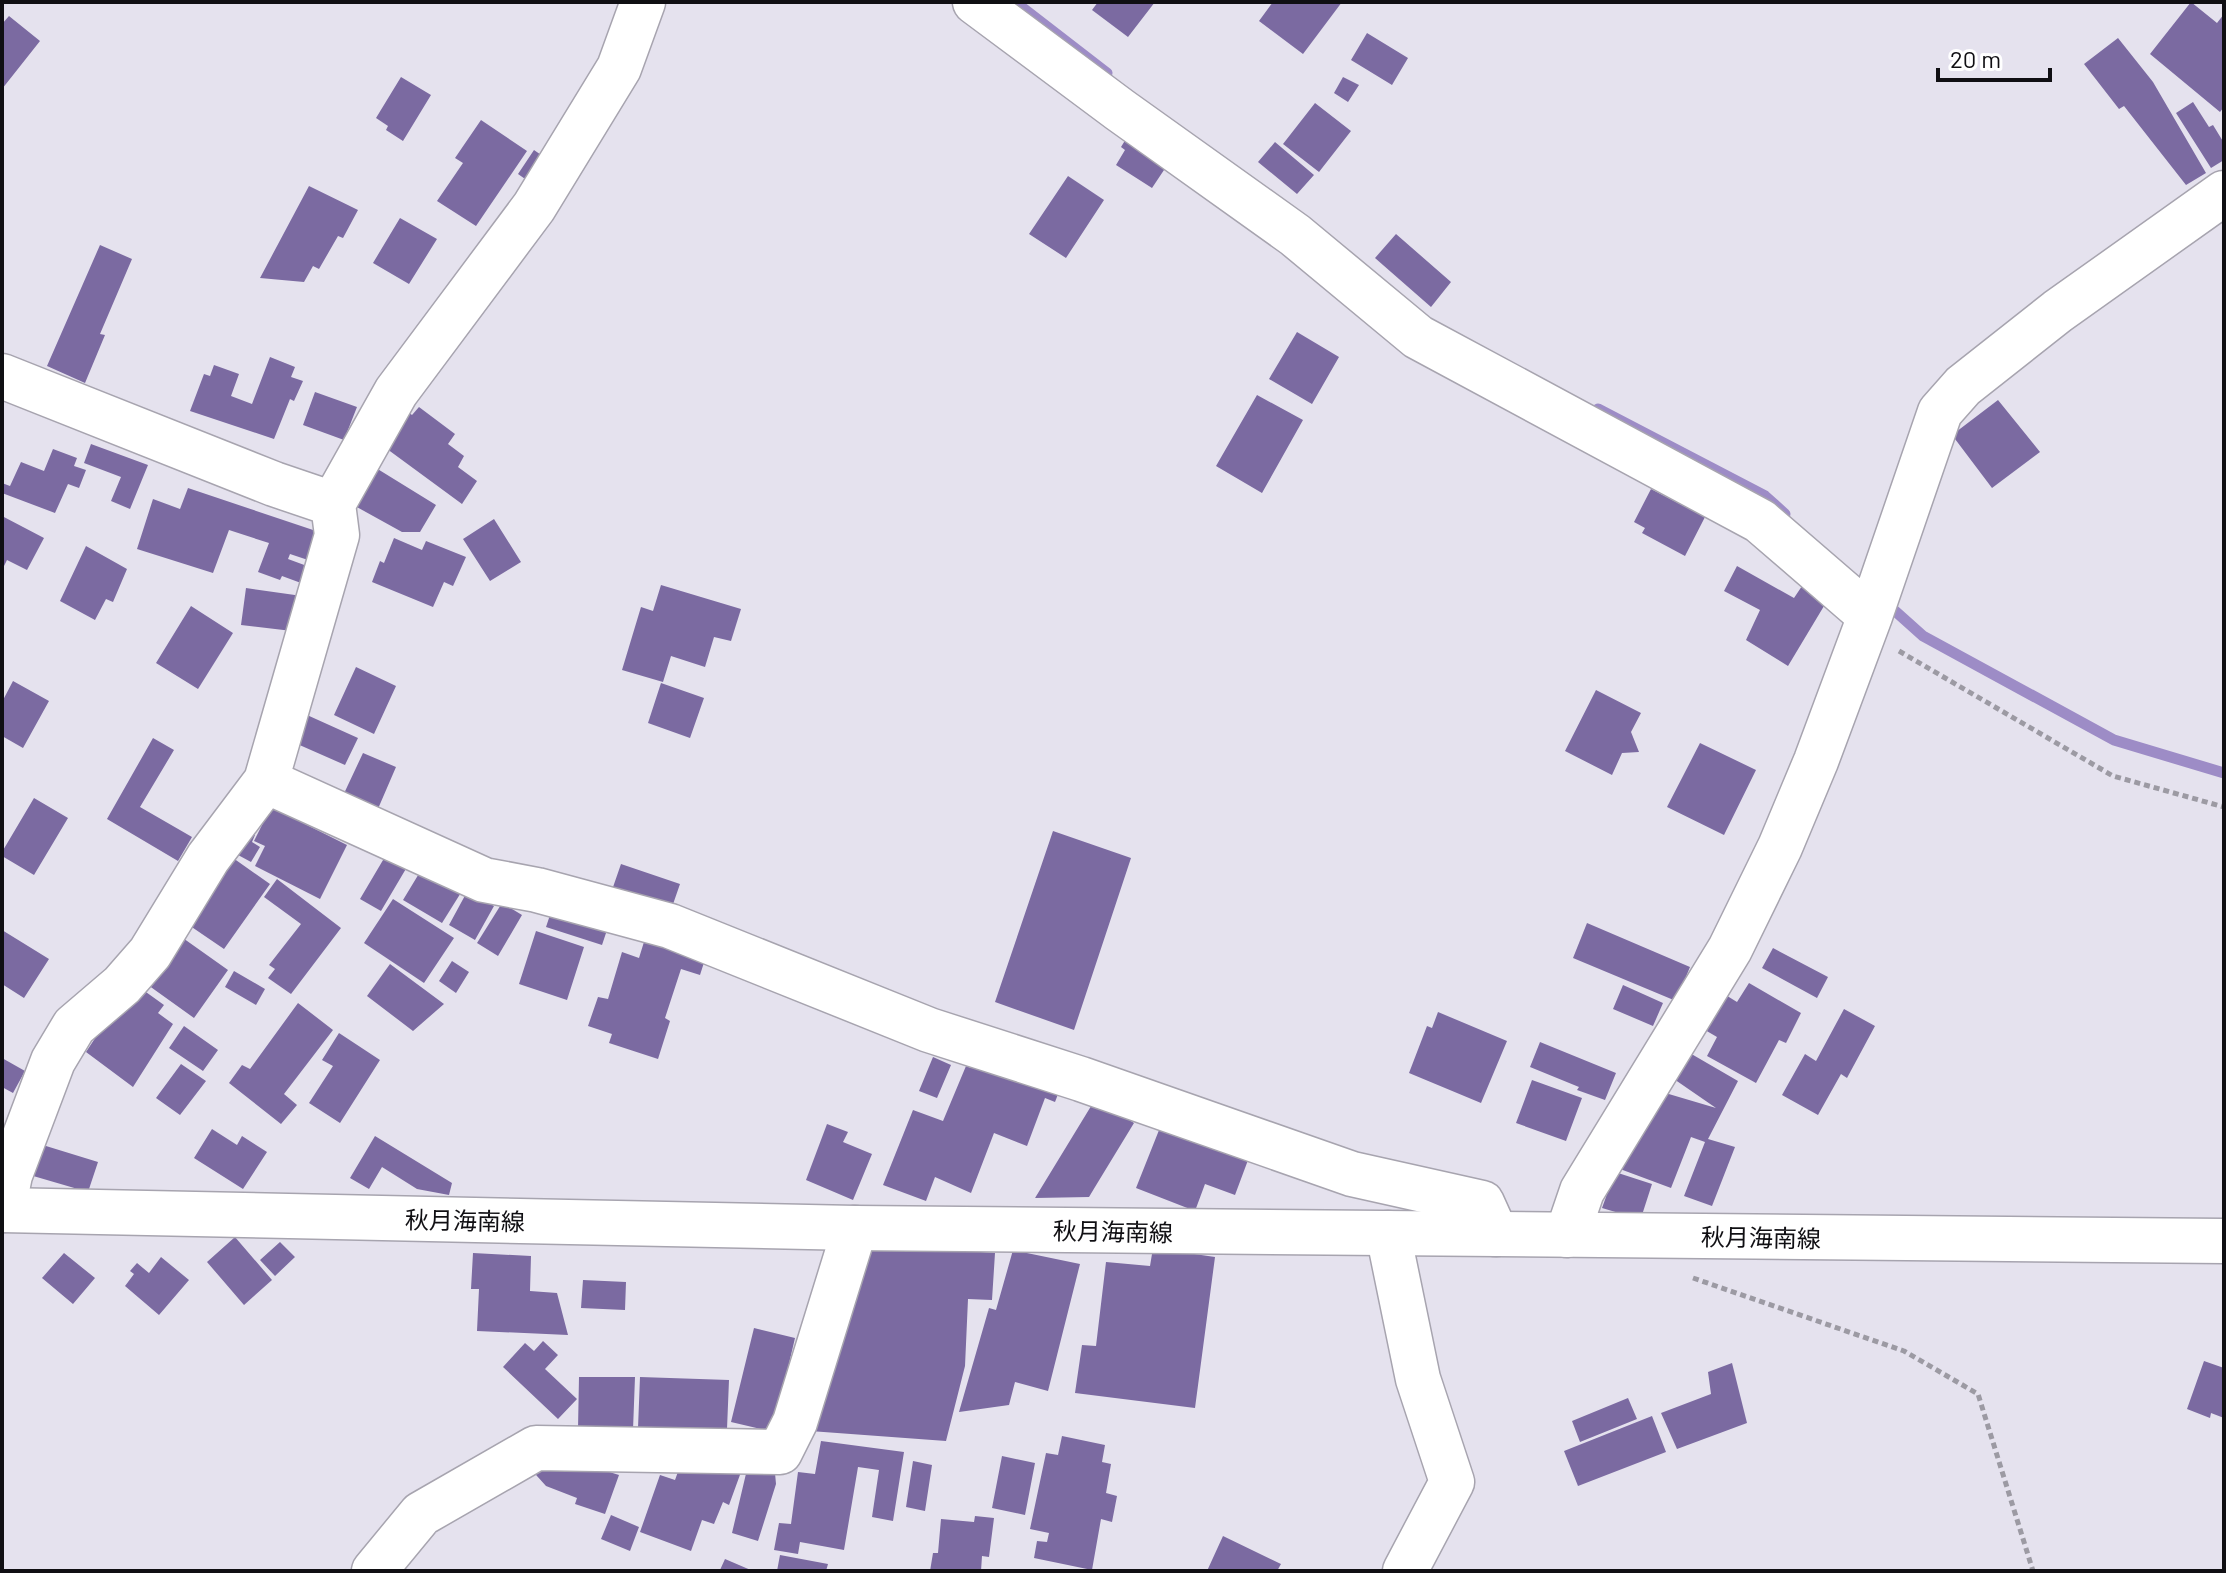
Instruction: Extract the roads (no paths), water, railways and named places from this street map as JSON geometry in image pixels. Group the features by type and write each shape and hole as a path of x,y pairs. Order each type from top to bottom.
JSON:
{"street":[{"path":"3,1210 10,1175 53,1061 74,1026 122,985 150,953 208,858 266,781 337,535 333,504 396,392 534,207 619,68 643,2"},
{"path":"975,2 1295,235 1418,337 1760,521 1867,624"},
{"path":"1567,1235 1582,1191 1730,949 1780,847 1867,624 1940,412 1963,386 2058,311 2224,193"},
{"path":"2,376 274,484 333,504"},
{"path":"266,781 484,880 537,890 670,926 929,1030 1081,1079 1352,1174 1482,1203 1496,1234"},
{"name":"秋月海南線","path":"3,1210 855,1228 2224,1241"},
{"path":"374,1571 421,1514 536,1448 780,1452 795,1422 855,1228"},
{"path":"1388,1233 1418,1379 1452,1482 1405,1571"}],"waterway":[{"path":"1015,2 1107,73"},
{"path":"1598,409 1765,496 1785,514"},
{"path":"1885,602 1923,636 2114,740 2224,773"}]}
